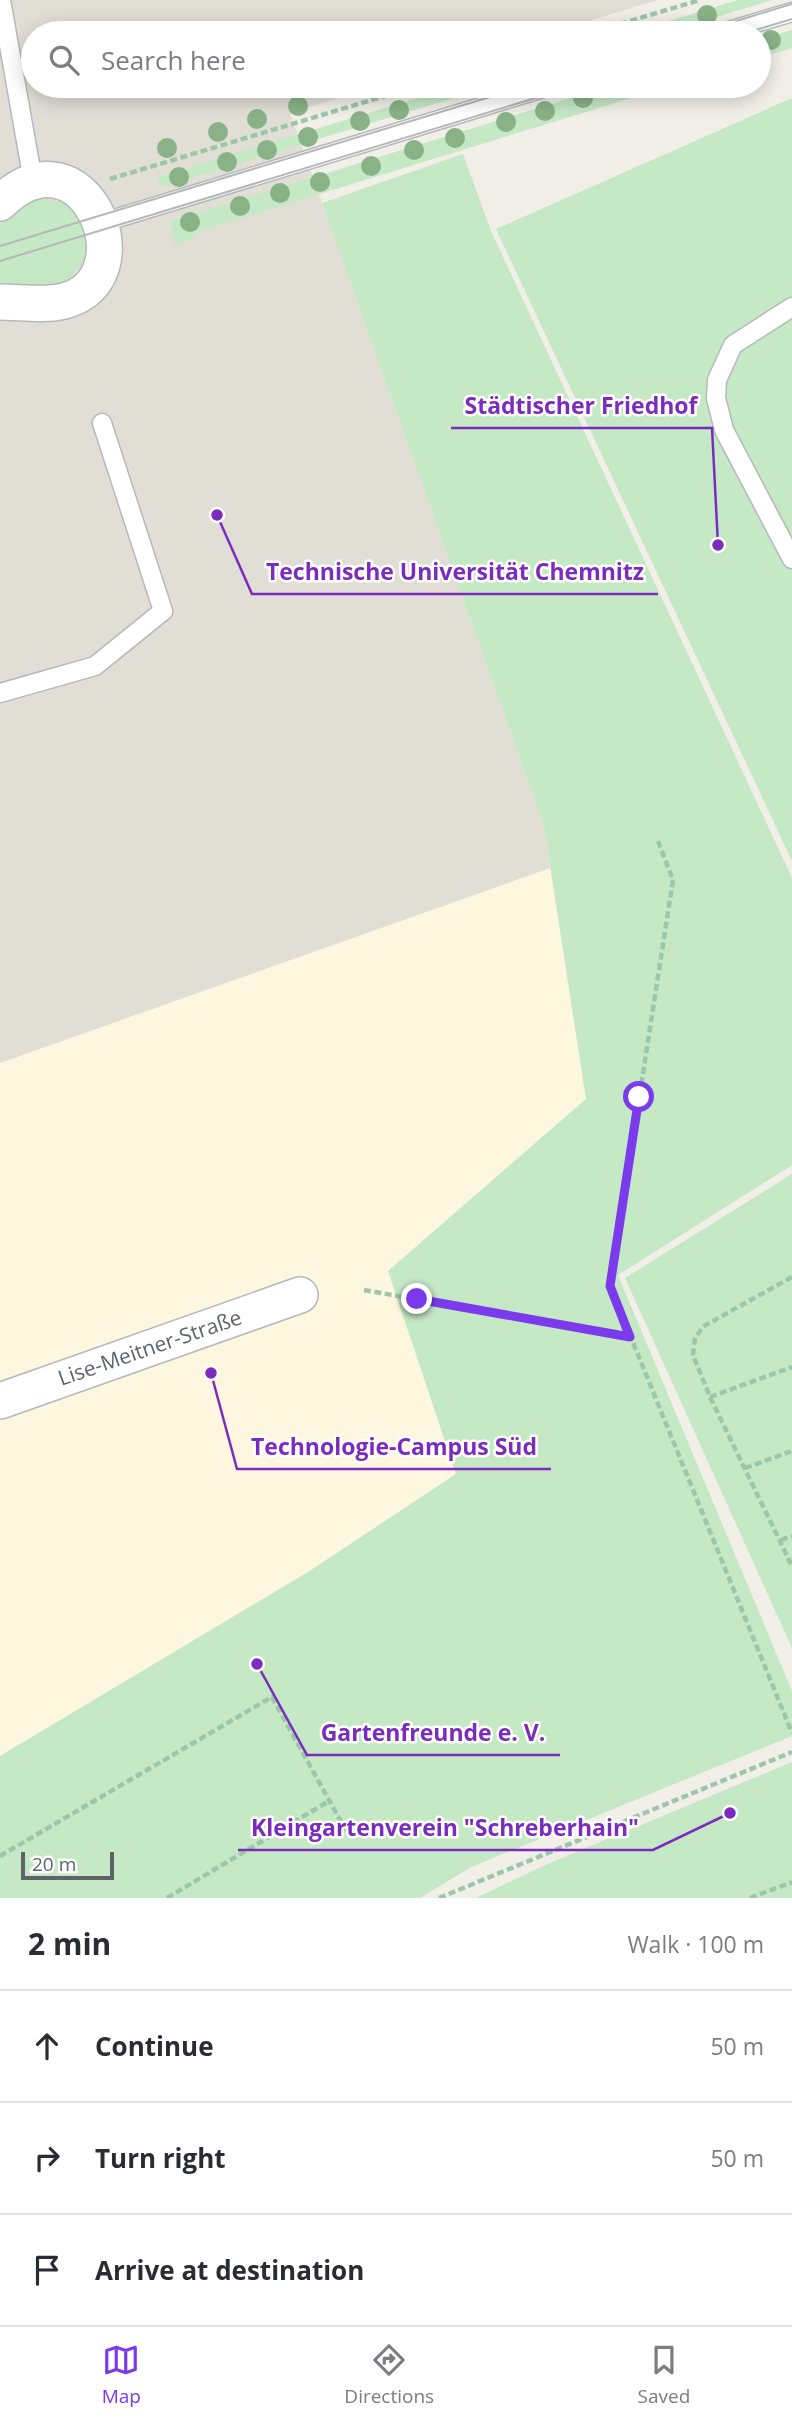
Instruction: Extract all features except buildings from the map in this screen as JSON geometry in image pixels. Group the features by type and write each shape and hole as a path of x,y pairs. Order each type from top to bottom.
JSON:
{"street":[{"path":"0,203 13,190 33,181 52,180 77,189 90,202 101,223 104,261 92,283 63,302 0,302"},
{"name":"Lise-Meitner-Straße","path":"0,1401 300,1295"}],"lane":[{"path":"1,0 33,181"},
{"path":"762,21 792,12"},
{"path":"101,223 511,98"},
{"path":"792,307 753,329 733,345 717,380 716,398 724,430 792,559"},
{"path":"0,693 95,666 163,611 102,423"}],"path":[{"path":"630,21 700,0"},
{"path":"100,173 110,179 378,98"},
{"path":"146,168 148,178"},
{"path":"658,841 673,880 610,1286 792,1733"},
{"path":"792,1277 704,1326 695,1338 693,1355 792,1566"},
{"path":"364,1290 630,1337"},
{"path":"710,1396 792,1367"},
{"path":"745,1468 792,1451"},
{"path":"780,1540 792,1536"},
{"path":"0,1856 272,1697 346,1831"},
{"path":"439,1898 792,1752"},
{"path":"167,1898 329,1801"},
{"path":"750,1898 792,1882"}],"shaded area":[{"path":"0,0 658,0 589,21 21,21 21,98 338,98 290,113 544,826 550,868 0,1063"},
{"path":"550,868 586,1099 388,1271 456,1474 308,1572 0,1756 0,1063"}],"green space":[{"path":"738,0 772,0 703,21 669,21"},
{"path":"792,30 792,48 771,54 771,36"},
{"path":"418,98 454,98 160,187 158,177"},
{"path":"571,98 631,98 196,232 192,239 174,245 171,221"},
{"path":"792,98 792,861 496,229"},
{"path":"463,154 491,231 792,878 792,1165 618,1275 792,1691 792,1736 471,1867 420,1898 0,1898 0,1756 308,1572 456,1474 388,1271 586,1099 544,826 322,203"},
{"path":"43,198 72,205 85,236 82,263 67,281 34,287 0,287 0,221 29,202"},
{"path":"792,1174 792,1648 625,1278"},
{"path":"792,1762 792,1898 476,1898 545,1865"}],"tram line":[{"path":"736,21 792,4"},
{"path":"771,25 792,19"},
{"path":"0,246 487,98"},
{"path":"0,261 536,98"}],"place":[{"name":"Technische Universität Chemnitz","path":"217,515"},
{"name":"Städtischer Friedhof","path":"718,545"},
{"name":"Technologie-Campus Süd","path":"211,1373"},
{"name":"Gartenfreunde e. V.","path":"257,1664"},
{"name":"Kleingartenverein \"Schreberhain\"","path":"730,1813"}],"route":[{"path":"417,1299 630,1337 610,1286 639,1097"}]}
